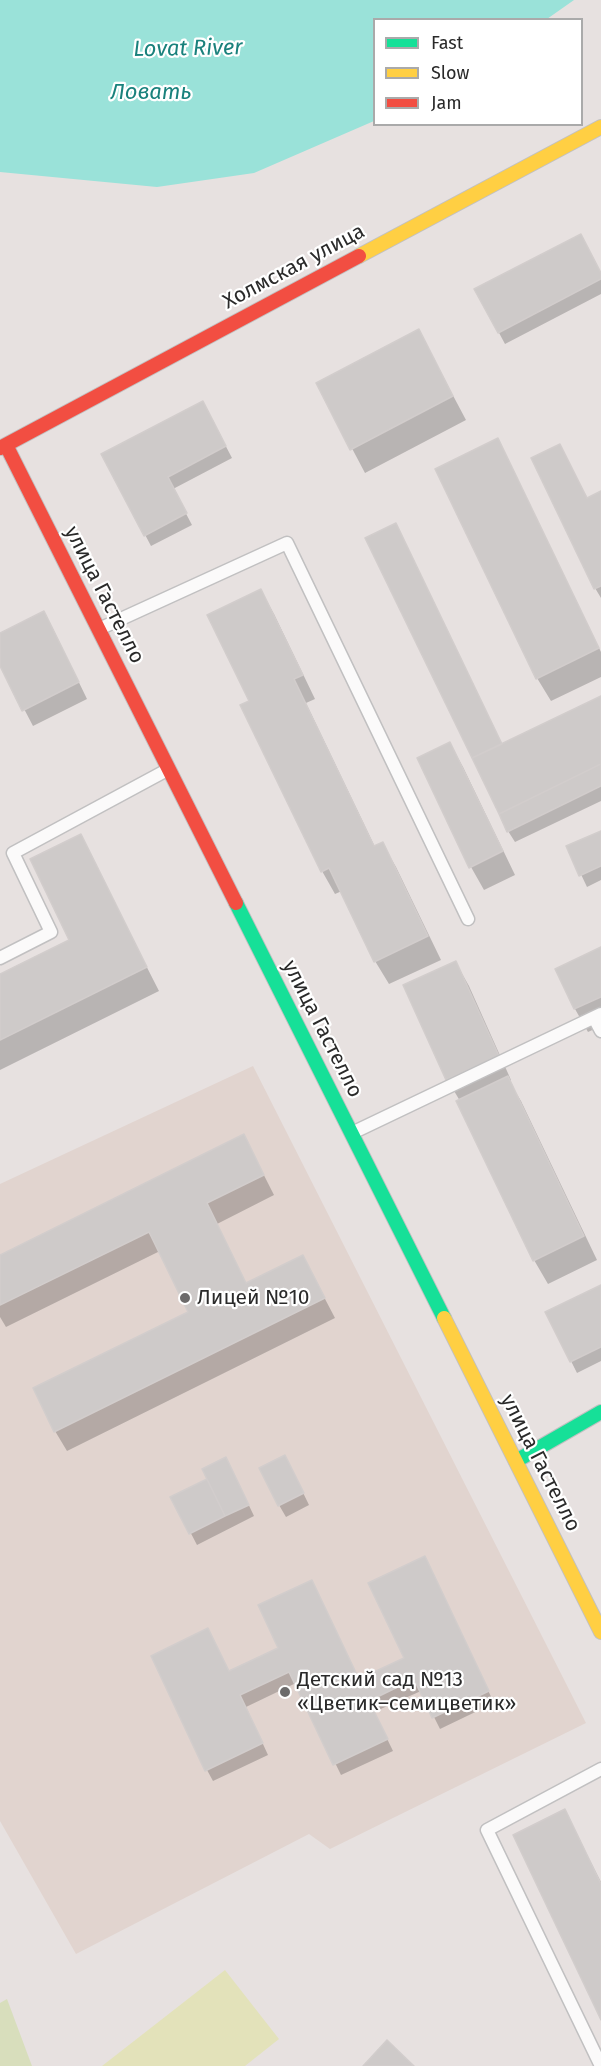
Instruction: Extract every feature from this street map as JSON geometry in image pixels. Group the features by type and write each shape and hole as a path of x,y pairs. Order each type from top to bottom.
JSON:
{"main road":[{"name":"Холмская улица","path":"3,446 601,127"},
{"name":"улица Гастелло","path":"3,446 98,629 601,1632"},
{"path":"516,1461 601,1412"}],"lane":[{"path":"98,629 287,543 468,919"},
{"path":"0,958 51,932 12,853 168,770"},
{"path":"351,1134 598,1016 601,1031"},
{"path":"601,1768 487,1830 601,2066"}],"shaded area":[{"path":"253,1066 586,1723 330,1849 309,1834 76,1954 0,1821 0,1184"}],"green space":[{"path":"225,1970 279,2039 245,2066 102,2066"},
{"path":"7,1999 32,2066 0,2066 0,2003"}],"water":[{"name":"Ловать","path":"0,0 574,0 548,18 373,18 373,121 254,173 157,187 0,172"}],"building":[{"path":"581,234 601,273 601,279 498,333 474,289"},
{"path":"419,329 453,396 350,450 316,383"},
{"path":"203,401 226,446 168,477 187,513 144,536 101,454"},
{"path":"498,438 599,648 536,679 435,469"},
{"path":"560,444 587,498 601,491 601,586 594,589 531,458"},
{"path":"396,523 502,744 472,758 365,538"},
{"path":"261,589 303,675 294,679 374,846 383,842 428,936 374,962 329,868 321,872 240,705 249,701 207,615"},
{"path":"44,611 79,682 22,711 0,666 0,633"},
{"path":"601,696 601,764 499,814 472,758"},
{"path":"450,742 503,851 469,868 417,758"},
{"path":"601,764 601,786 507,832 499,814"},
{"path":"601,831 601,866 579,876 566,846"},
{"path":"81,834 147,967 0,1040 0,974 69,940 30,859"},
{"path":"601,947 601,997 574,1009 555,969"},
{"path":"456,961 499,1056 446,1080 403,985"},
{"path":"508,1076 584,1236 533,1261 456,1101"},
{"path":"244,1134 264,1175 207,1203 246,1283 303,1255 325,1298 54,1432 33,1388 188,1312 149,1232 0,1305 0,1255"},
{"path":"601,1285 601,1347 570,1362 545,1312"},
{"path":"285,1455 304,1493 278,1506 259,1468"},
{"path":"226,1457 249,1505 225,1516 202,1469"},
{"path":"207,1479 225,1516 189,1534 170,1497"},
{"path":"425,1556 489,1691 432,1718 414,1679 369,1701 388,1739 333,1765 289,1672 240,1695 263,1743 205,1771 151,1656 208,1628 229,1671 278,1648 258,1605 312,1580 359,1679 404,1658 368,1583"},
{"path":"565,1809 601,1884 601,2020 513,1835"},
{"path":"387,2040 414,2066 363,2066"}],"traffic: fast":[{"path":"236,903 444,1318"},
{"path":"516,1461 601,1412"}],"traffic: slow":[{"path":"359,256 601,127"},
{"path":"444,1318 601,1632"}],"traffic: jam":[{"path":"0,448 359,256"},
{"path":"6,445 236,903"}],"place":[{"name":"Лицей №10","path":"185,1298"},
{"name":"Детский сад №13 «Цветик–семицветик»","path":"285,1692"}],"water label":[{"name":"Lovat River","path":"188,49"}]}
